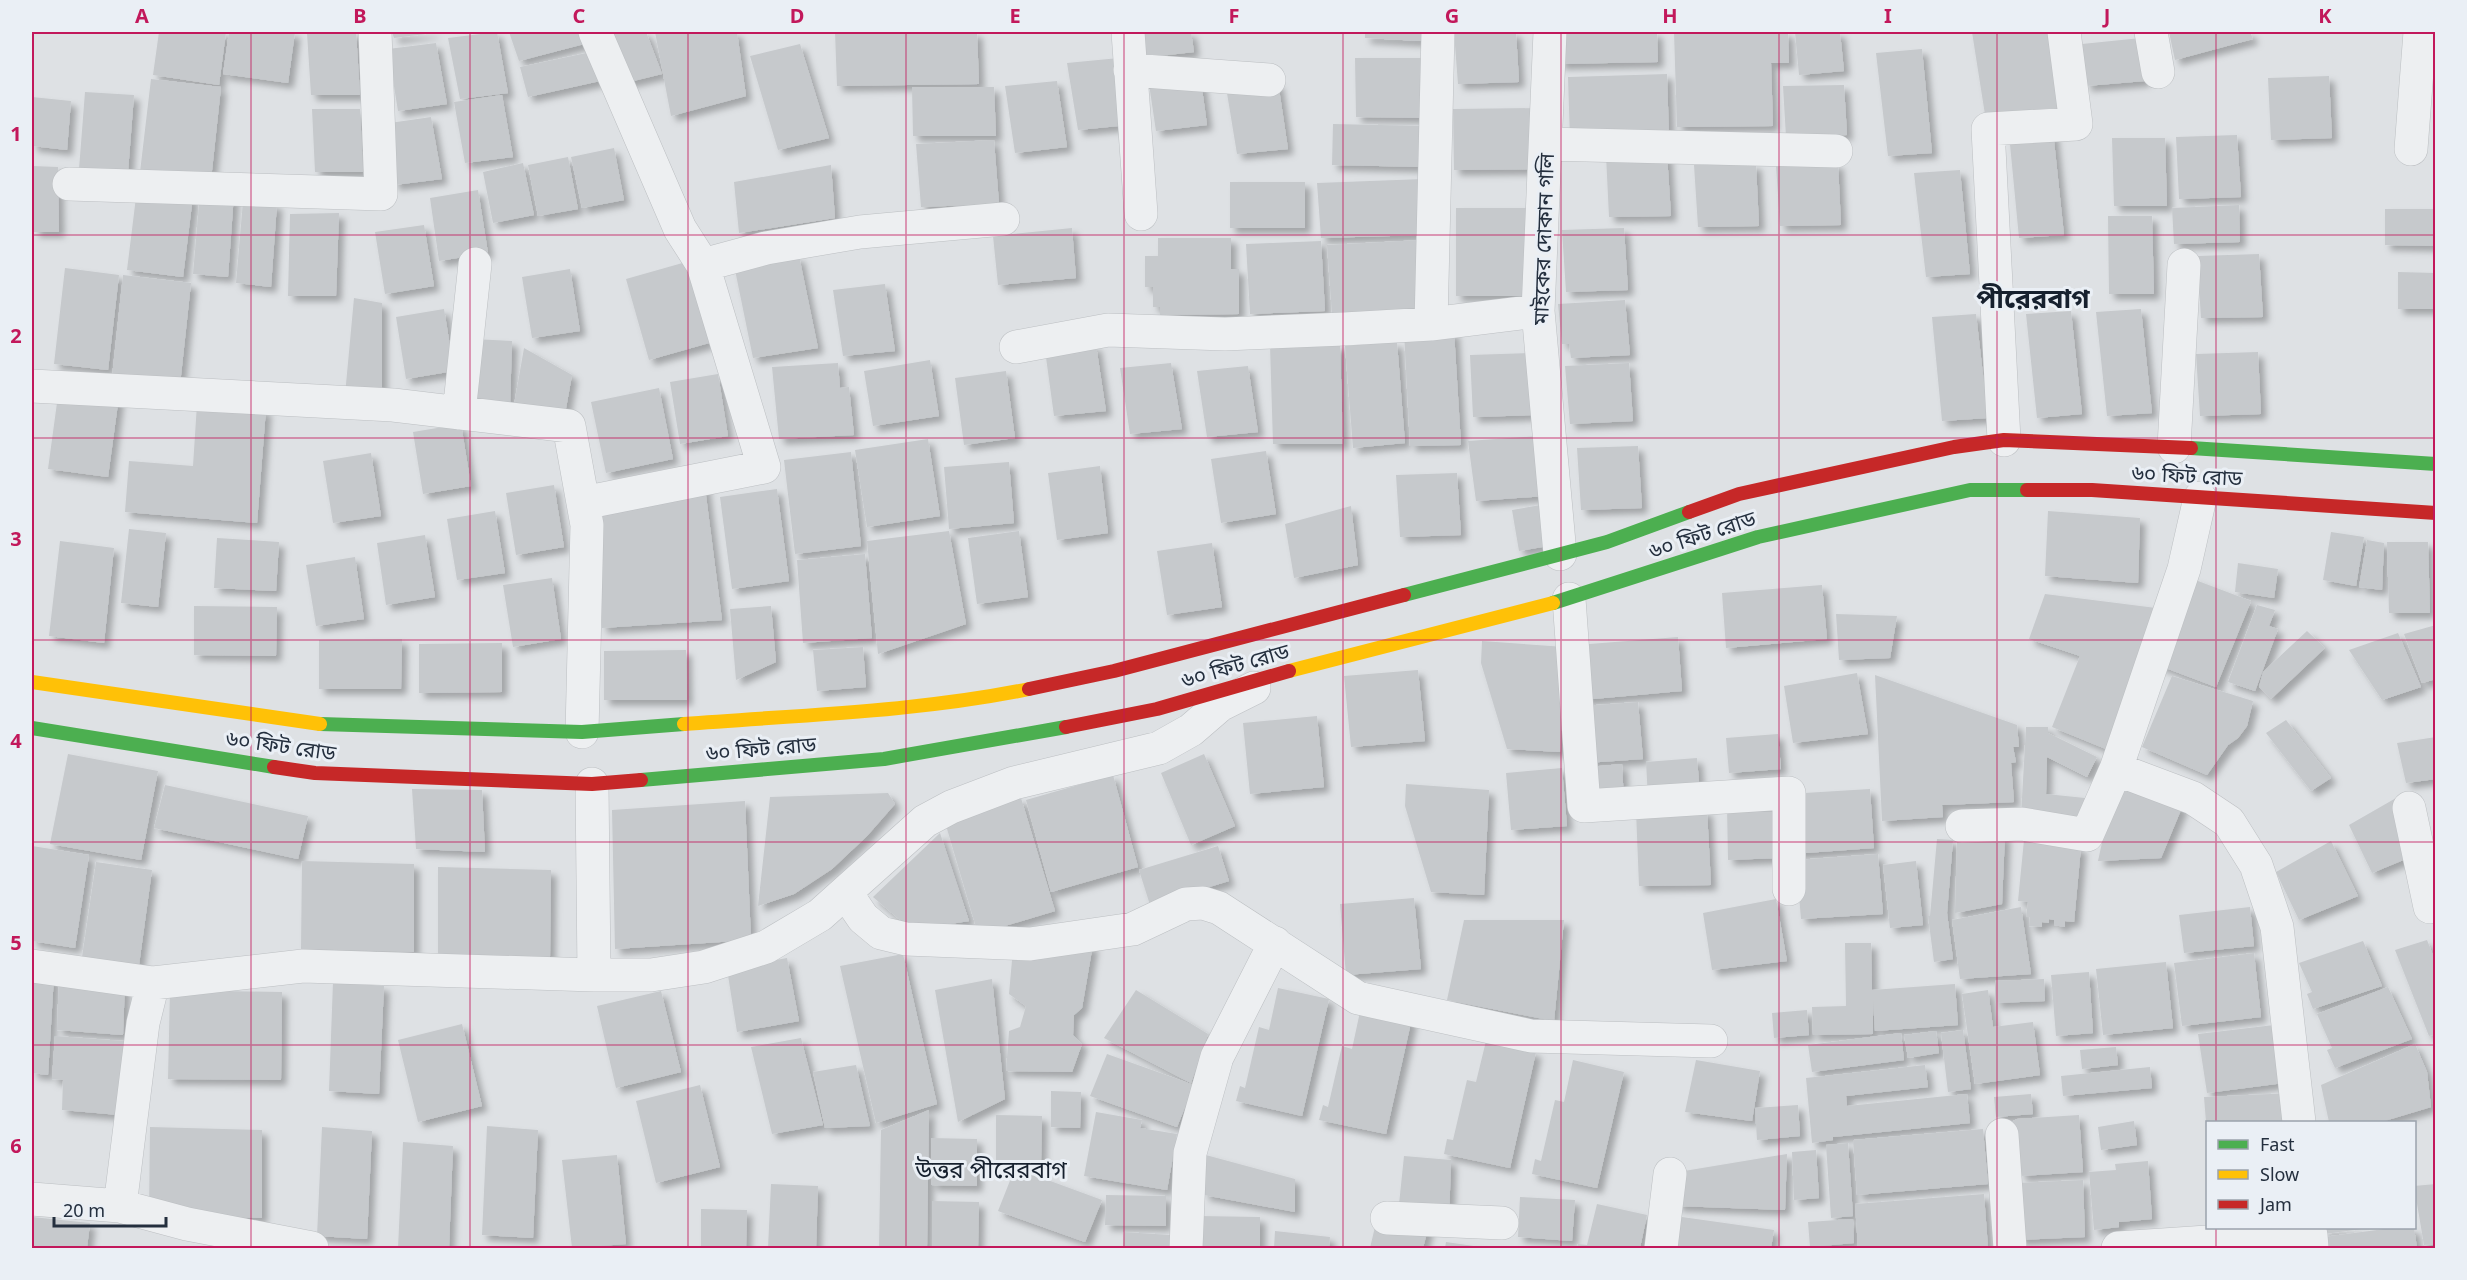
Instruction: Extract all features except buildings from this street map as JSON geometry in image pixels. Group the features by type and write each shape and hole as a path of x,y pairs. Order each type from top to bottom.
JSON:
{"street":[{"path":"69,184 381,194 375,32"},
{"path":"583,503 764,467 703,265 680,229 595,32"},
{"path":"1128,32 1141,214"},
{"path":"1431,324 1438,32"},
{"name":"মাইকের দোকান গলি","path":"1550,32 1538,311 1562,560"},
{"path":"2004,440 1988,129 2076,123 2064,32"},
{"path":"2151,32 2158,72"},
{"path":"2411,149 2420,32"},
{"path":"1131,70 1269,80"},
{"path":"1546,144 1836,151"},
{"path":"703,265 766,248 860,232 1003,219"},
{"path":"459,413 475,264"},
{"path":"2174,447 2184,265"},
{"path":"1016,347 1108,330 1225,334 1431,324 1538,311"},
{"path":"32,386 393,405 569,426 587,525 582,732"},
{"name":"৬০ ফিট রোড","path":"32,682 155,706 323,724 582,732 871,710 990,697 1114,671 1562,560 1739,494 1954,447 2004,440 2174,447 2301,462 2436,464"},
{"name":"৬০ ফিট রোড","path":"32,728 150,741 315,773 592,784 884,759 1008,739 1157,709 1568,594 1758,537 1970,490 2092,490 2200,498 2301,496 2436,513"},
{"path":"1962,826 2022,824 2087,835 2116,769 2184,569 2200,498"},
{"path":"1568,594 1584,806 1789,793 1789,889"},
{"path":"32,966 153,983 214,974 303,966 594,975 651,975 704,967 766,947 820,915 925,821 951,807 1014,783 1160,748 1191,730 1220,705 1283,673"},
{"path":"2116,769 2193,798 2229,822 2256,865 2277,927 2299,1121"},
{"path":"592,784 594,975"},
{"path":"2409,808 2430,908 2436,906"},
{"path":"846,893 863,918 880,933 906,939 1030,944 1133,929 1186,904 1203,903 1219,908 1358,998 1531,1036 1711,1041"},
{"path":"1186,1248 1190,1152 1217,1057 1275,943"},
{"path":"120,1206 143,1023 153,983"},
{"path":"2002,1135 2010,1248"},
{"path":"1661,1248 1670,1174"},
{"path":"32,1199 120,1206 185,1236 312,1248"},
{"path":"1387,1218 1448,1235 1502,1223"},
{"path":"2118,1248 2311,1237"}],"traffic: fast":[{"path":"2191,448 2436,464"},
{"path":"1553,603 1758,537 1970,490 2027,490"},
{"path":"1404,595 1607,542 1689,512"},
{"path":"320,724 582,732 684,724"},
{"path":"641,780 884,759 1066,727"},
{"path":"32,728 274,767"}],"traffic: slow":[{"path":"1289,671 1553,603"},
{"path":"32,682 320,724"},
{"path":"684,724 901,708 1029,689"}],"traffic: jam":[{"path":"1689,512 1739,494 1954,447 2004,440 2191,448"},
{"path":"2027,490 2092,490 2436,513"},
{"path":"1029,689 1114,671 1404,595"},
{"path":"1066,727 1157,709 1289,671"},
{"path":"274,767 315,773 592,784 641,780"}],"district":[{"name":"পীরেরবাগ","path":"2033,297"},
{"name":"উত্তর পীরেরবাগ","path":"991,1168"}]}
